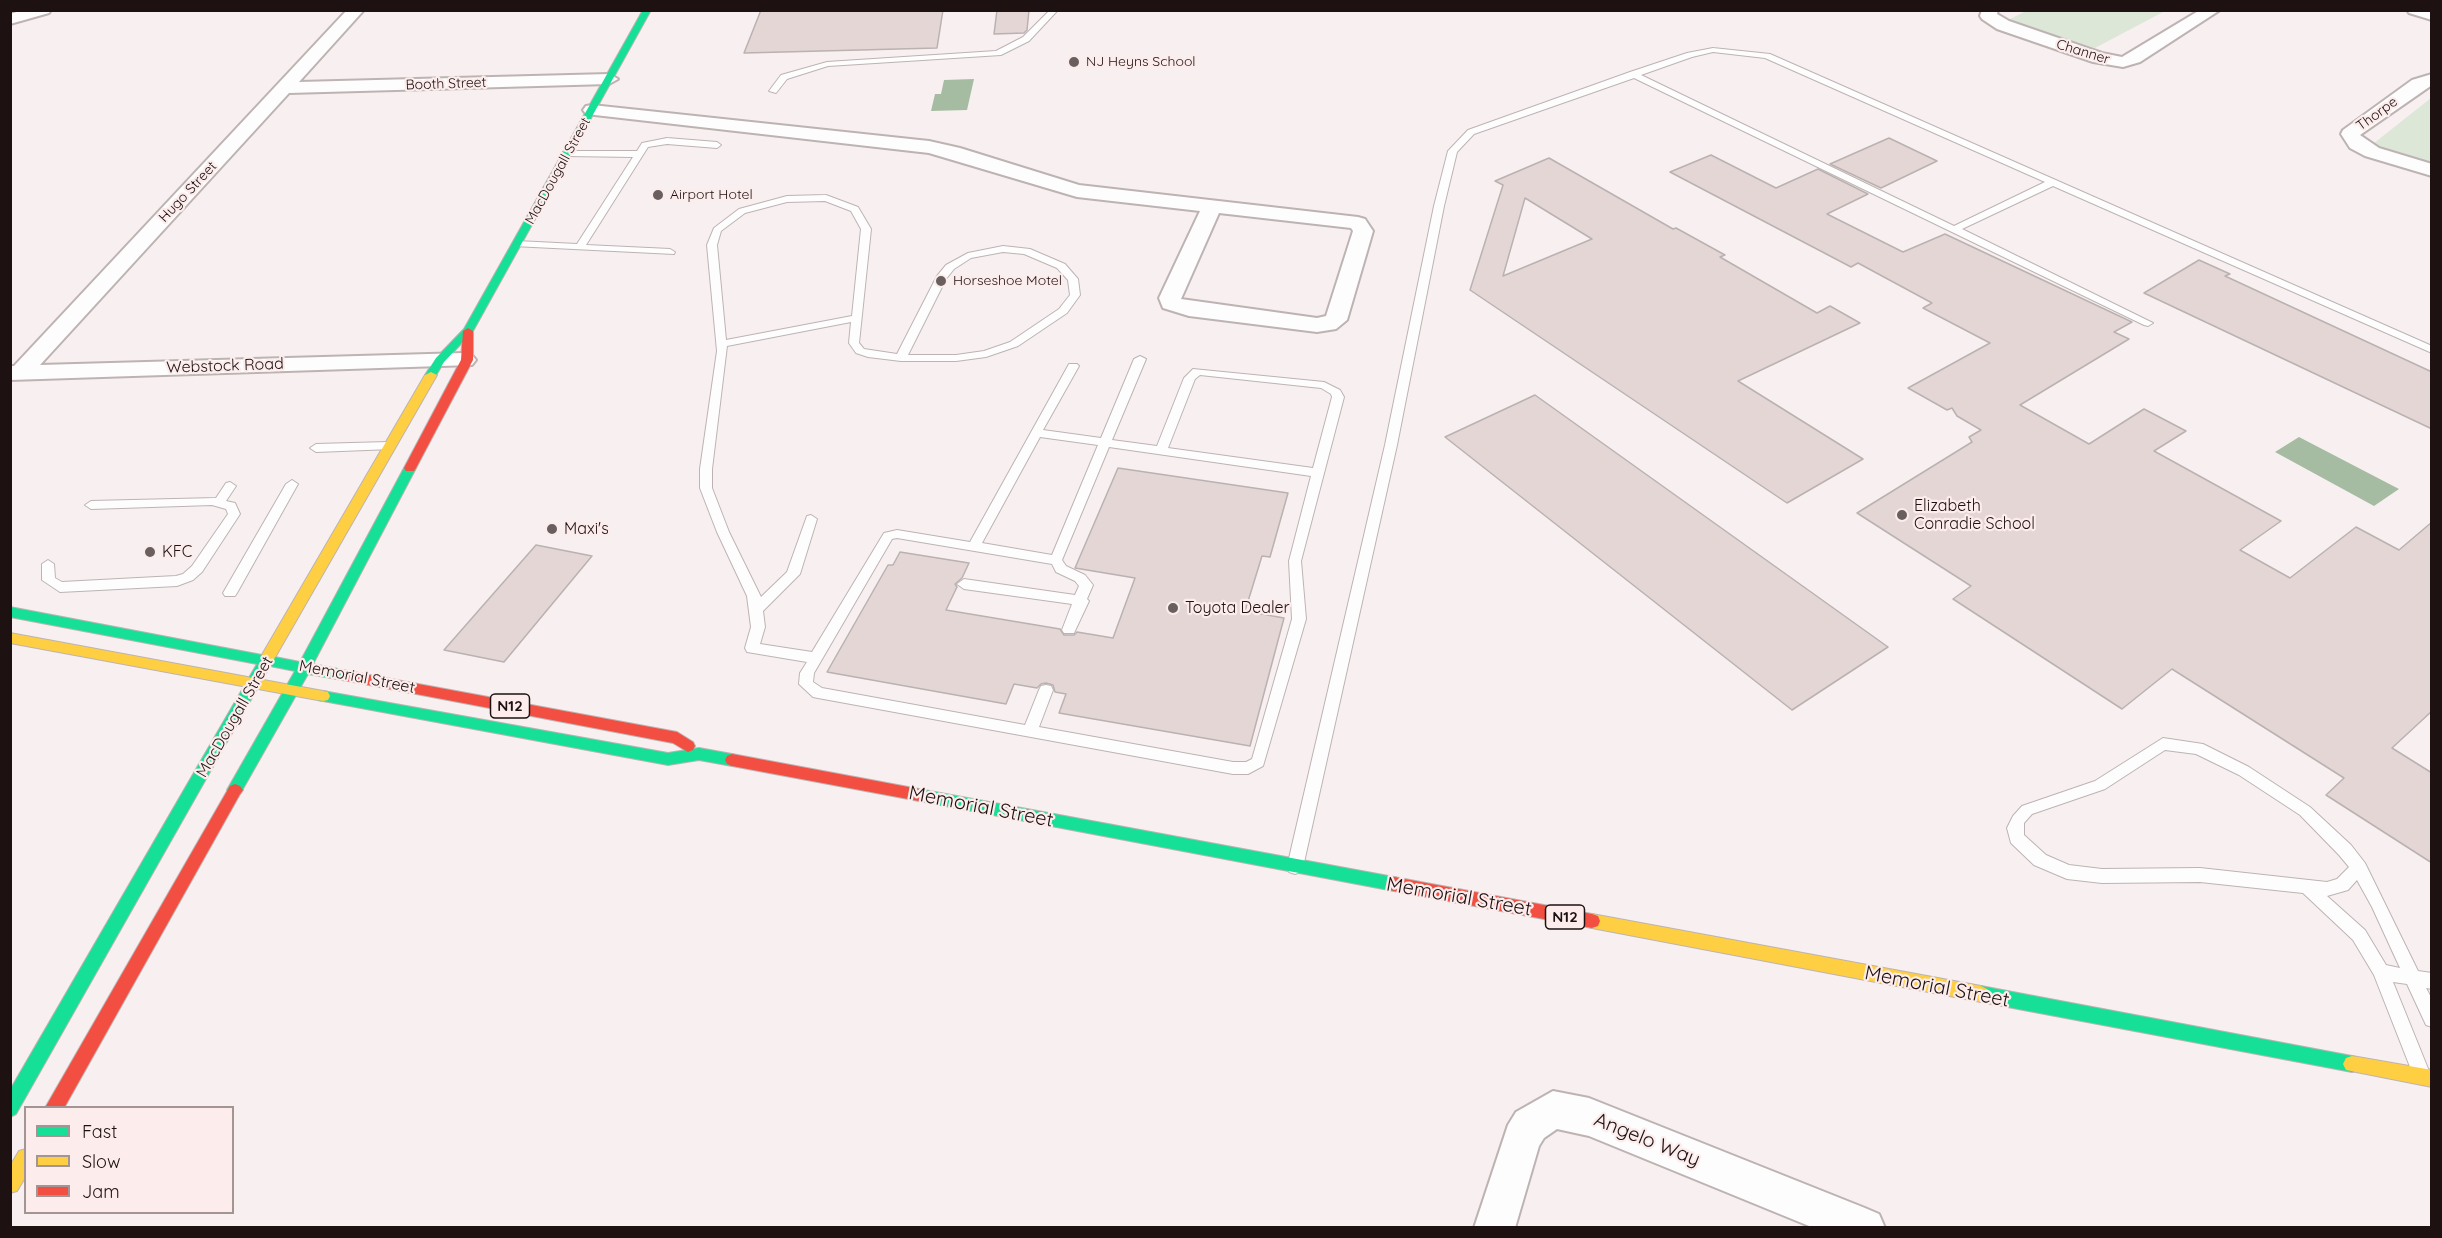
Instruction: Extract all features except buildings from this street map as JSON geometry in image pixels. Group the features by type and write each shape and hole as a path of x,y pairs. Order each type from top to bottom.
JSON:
{"main road":[{"name":"MacDougall Street","path":"10,1108 255,683 388,446 440,360 468,331 647,10"},
{"name":"MacDougall Street","path":"55,1106 292,690 467,360 468,331"},
{"name":"Memorial Street","path":"10,612 677,738 699,754"},
{"name":"Memorial Street","path":"10,638 668,759 699,754 2427,1078"},
{"path":"10,1184 24,1161"}],"street":[{"path":"10,19 43,10"},
{"name":"Hugo Street","path":"15,373 356,10"},
{"name":"Channer","path":"1990,10 1988,16 2003,25 2099,58 2123,62 2134,58 2212,10"},
{"path":"2415,10 2432,15"},
{"name":"Booth Street","path":"284,88 609,79"},
{"name":"Thorpe","path":"2432,79 2418,84 2351,132 2352,141 2372,152 2432,170"},
{"path":"592,110 929,147 953,152 1077,191 1212,206 1362,225 1363,231 1336,320 1328,324 1317,325 1189,309 1171,303 1170,298 1212,206"},
{"name":"Webstock Road","path":"15,373 467,360"},
{"name":"Angelo Way","path":"1494,1227 1522,1139 1530,1125 1553,1110 1589,1117 1865,1227"}],"lane":[{"path":"773,92 784,76 827,64 977,56 1007,50 1026,39 1055,10"},
{"path":"1295,867 1391,445 1453,150 1471,132 1690,55 1713,50 1767,56 2432,350"},
{"path":"1633,74 2148,323"},
{"path":"580,247 645,146 656,142 717,146"},
{"path":"567,153 639,154"},
{"path":"1953,230 2054,182"},
{"path":"816,658 752,648 758,627 757,609 748,582 723,532 706,488 706,469 722,344 713,238 725,222 742,211 788,199 816,197 837,201 855,209 865,222 866,252 854,343 860,351 872,355 901,358 970,356 1014,344 1063,311 1075,295 1073,279 1061,266 1026,251 992,249 968,256 950,267 941,278 901,358"},
{"path":"517,244 670,252"},
{"path":"722,344 856,318"},
{"path":"1056,560 1140,359"},
{"path":"974,546 1073,366"},
{"path":"1069,630 1086,591 1085,582 1064,570 1056,560 897,534 888,536 805,680 811,690 818,693 1233,768 1248,768 1258,762 1299,619 1295,561 1338,397 1334,389 1323,385 1197,371 1190,378 1161,450"},
{"path":"1036,433 1318,473"},
{"path":"316,448 388,446"},
{"path":"230,593 292,484"},
{"path":"219,502 230,486"},
{"path":"48,564 49,580 60,587 164,584 183,580 197,569 230,522 234,510 227,503 219,502 91,505"},
{"path":"757,609 793,574 811,519"},
{"path":"964,584 1082,601"},
{"path":"1030,731 1046,690"},
{"path":"2359,868 2342,885 2328,889 2200,875 2102,876 2067,872 2040,860 2026,849 2017,838 2015,828 2018,820 2027,810 2100,785 2163,744 2198,748 2244,771 2305,811 2345,850 2359,868 2432,1019"},
{"path":"2308,888 2354,929 2381,972 2427,1078"},
{"path":"2381,972 2432,981"}],"shaded area":[{"path":"2026,11 2165,11 2095,48 2008,20"},
{"path":"974,79 967,110 931,111 935,94 941,94 944,80"},
{"path":"2431,98 2431,164 2369,147"},
{"path":"2299,437 2399,489 2374,506 2275,452"}],"traffic: fast":[{"path":"431,375 440,360 468,331 647,10"},
{"path":"235,790 319,641 410,468"},
{"path":"10,612 348,676"},
{"path":"10,1108 268,657"},
{"path":"323,696 668,759 699,754 732,760"},
{"path":"919,795 1394,884"},
{"path":"1981,994 2352,1064"}],"traffic: slow":[{"path":"268,657 431,375"},
{"path":"10,638 323,696"},
{"path":"1592,921 1981,994"},
{"path":"2352,1064 2432,1079"},
{"path":"10,1184 24,1161"}],"traffic: jam":[{"path":"410,468 467,360 468,331"},
{"path":"348,676 677,738 688,746"},
{"path":"732,760 919,795"},
{"path":"55,1106 235,790"},
{"path":"1394,884 1592,921"}],"place":[{"name":"NJ Heyns School","path":"1074,62"},
{"name":"Airport Hotel","path":"658,195"},
{"name":"Horseshoe Motel","path":"941,281"},
{"name":"Elizabeth Conradie School","path":"1902,515"},
{"name":"Maxi's","path":"552,529"},
{"name":"KFC","path":"150,552"},
{"name":"Toyota Dealer","path":"1173,608"}]}
